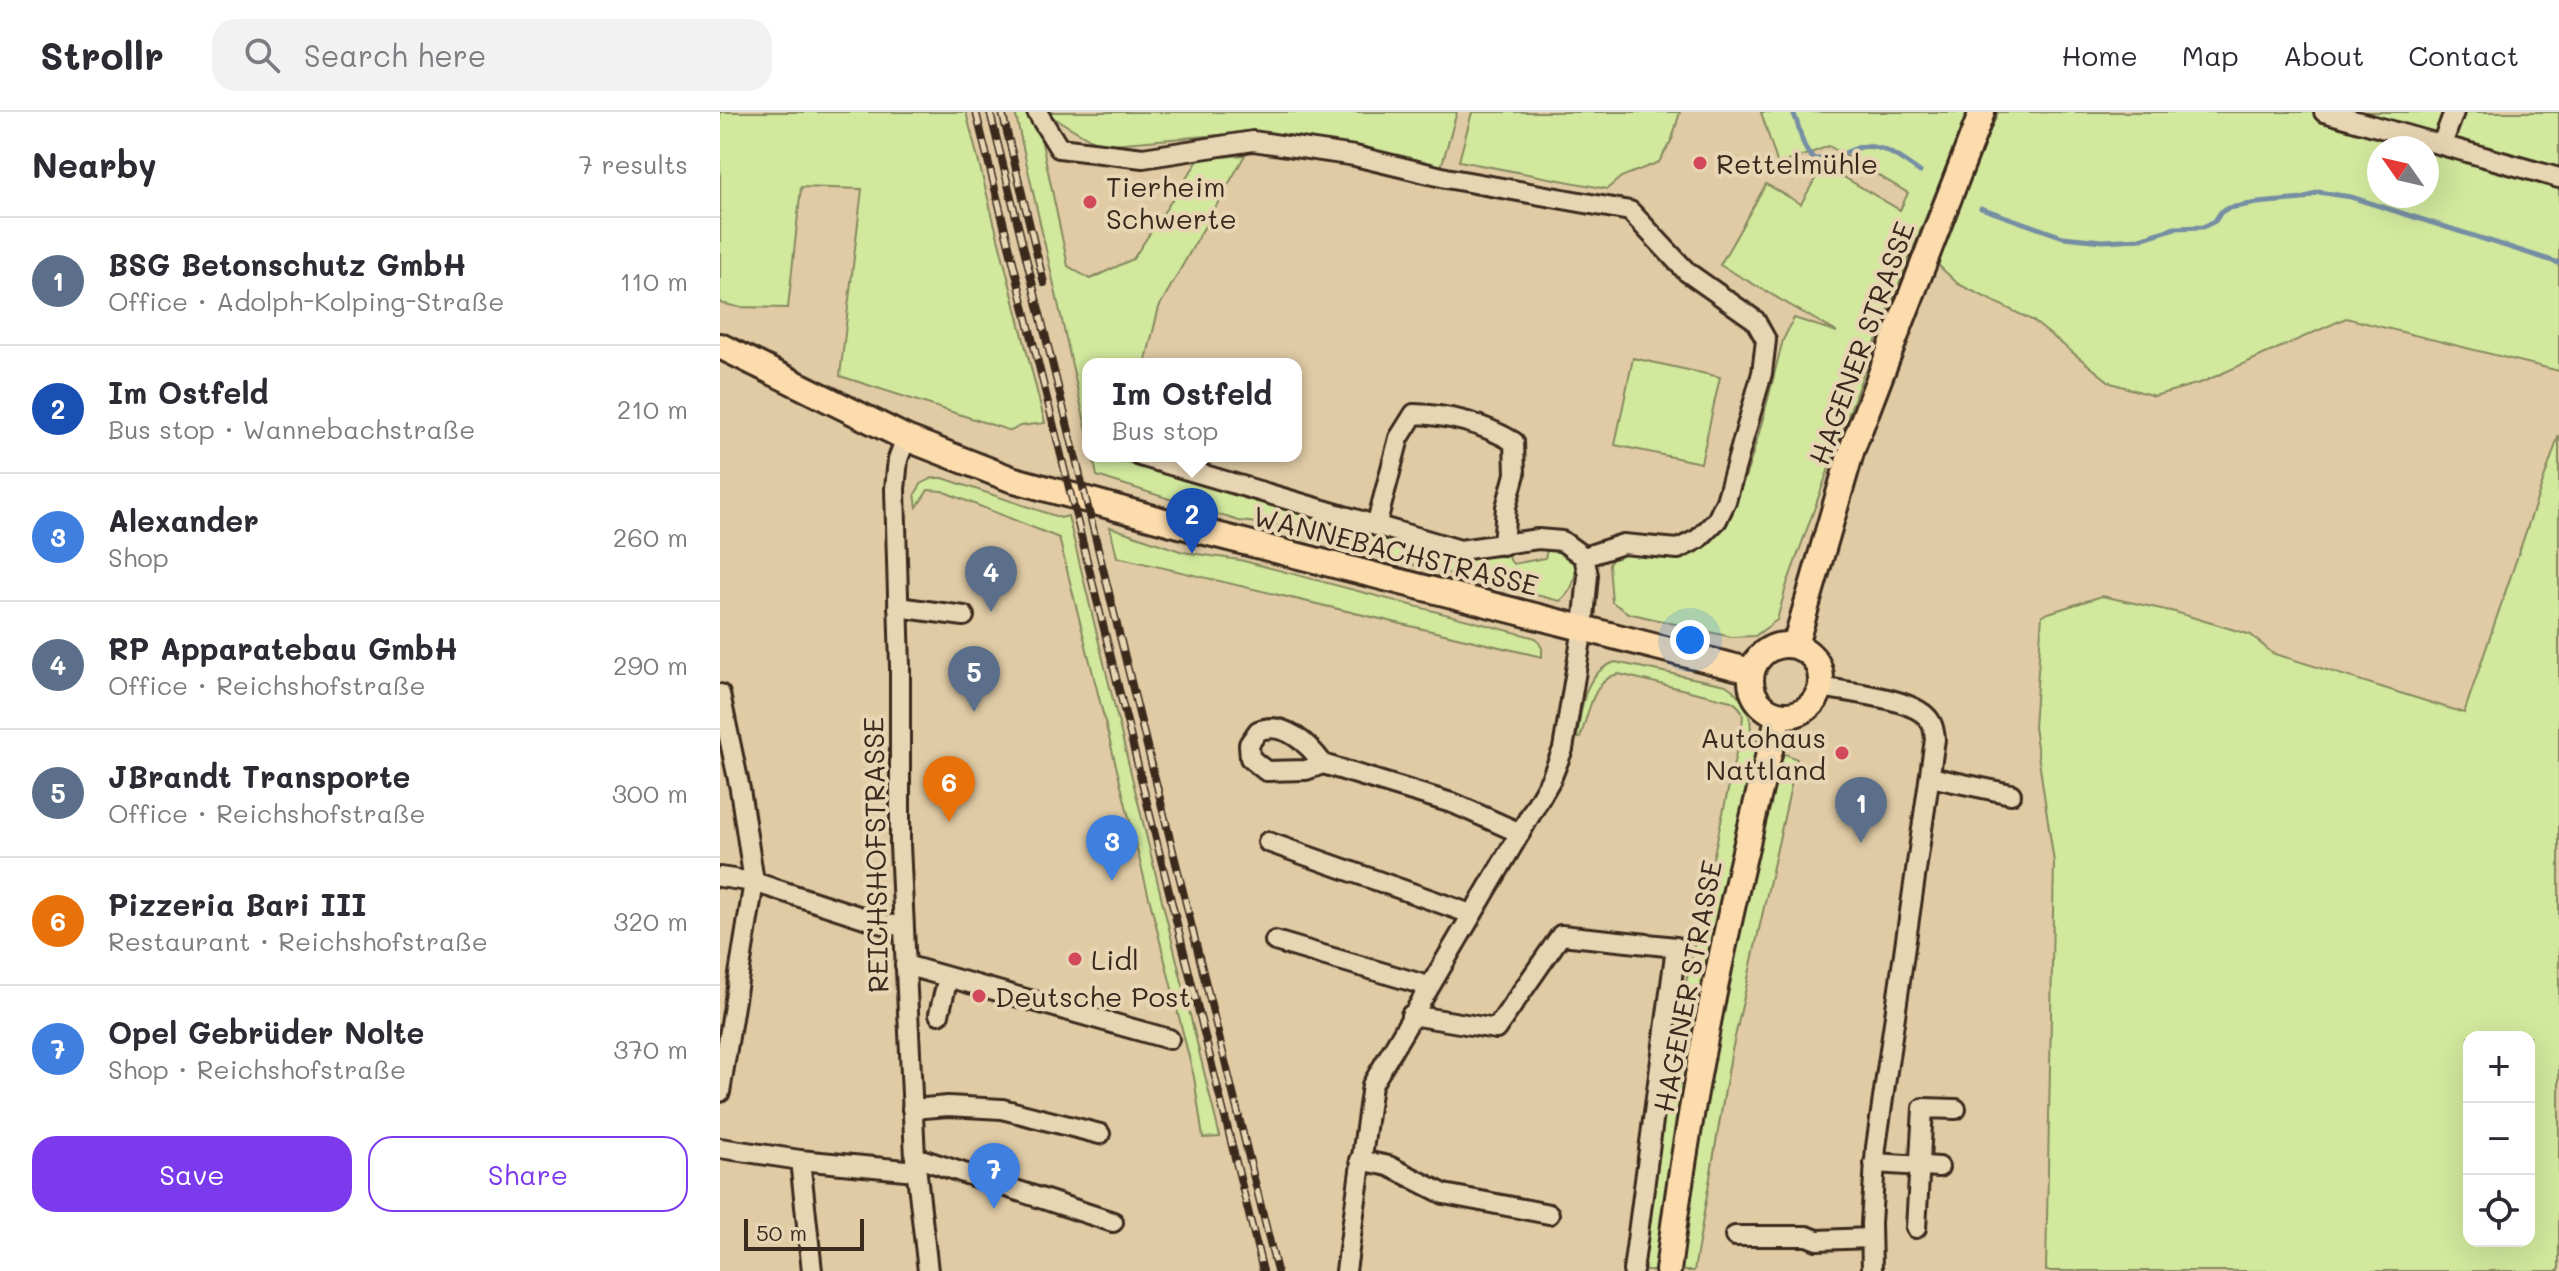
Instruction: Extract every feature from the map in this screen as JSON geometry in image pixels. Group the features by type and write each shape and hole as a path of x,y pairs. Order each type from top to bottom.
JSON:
{"main road":[{"name":"HAGENER STRASSE","path":"1795,645 1852,449 1982,112"},
{"name":"WANNEBACHSTRASSE","path":"720,346 906,438 1011,479 1201,531 1751,671"},
{"path":"1783,644 1795,645 1813,656 1819,666 1821,687 1810,706 1801,712 1779,715 1759,704 1750,683 1751,671 1758,657 1770,648 1783,644"},
{"name":"HAGENER STRASSE","path":"1668,1271 1682,1167 1721,950 1779,715"}],"street":[{"path":"1037,112 1059,148 1143,158 1253,141 1355,156 1446,178 1630,211 1687,272 1755,320 1766,340 1762,373 1726,501 1717,520 1698,539 1678,549 1623,544 1584,557"},
{"path":"2324,112 2559,178"},
{"path":"2442,144 2454,112"},
{"path":"1376,526 1399,438 1414,414 1439,414 1494,430 1514,442 1515,474 1506,507 1503,545"},
{"name":"REICHSHOFSTRASSE","path":"906,438 898,459 895,489 903,926 915,1164 928,1271"},
{"path":"1160,462 1460,550 1538,539 1562,541 1584,557 1588,575 1583,628 1562,754 1520,833 1372,1085 1346,1271"},
{"path":"898,607 964,616"},
{"path":"1821,687 1904,704 1931,721 1935,739 1874,1163 1872,1271"},
{"path":"720,694 738,775 754,882 720,1092"},
{"path":"1323,764 1455,804 1520,833"},
{"path":"1930,777 2011,794"},
{"path":"1268,842 1471,914"},
{"path":"720,877 754,882 883,924 903,926"},
{"path":"1411,1015 1496,1029 1561,935 1676,947 1633,1271"},
{"path":"1275,941 1428,986"},
{"path":"905,965 1169,1039"},
{"path":"939,1014 948,978"},
{"path":"912,1109 948,1106 1002,1109 1100,1134"},
{"path":"1916,1228 1923,1108 1956,1109"},
{"path":"720,1148 800,1160 915,1164 1113,1222"},
{"path":"800,1160 812,1271"},
{"path":"1360,1160 1389,1166 1444,1194 1549,1214"},
{"path":"1874,1163 1939,1167"},
{"path":"1735,1236 1807,1236 1817,1240 1871,1238"}],"green space":[{"path":"720,112 966,112 1045,423 1020,426 1011,431 840,376 862,189 801,187 788,308 738,307 720,303"},
{"path":"1015,112 1031,112 1041,138 1068,266 1090,279 1133,259 1199,159 1245,155 1159,307 1146,358 1082,358 1082,409"},
{"path":"1044,112 1457,112 1440,171 1254,132 1100,145"},
{"path":"1472,112 1680,112 1672,139 1659,162 1621,177 1607,189 1459,161"},
{"path":"1761,112 1968,112 1866,366 1786,587 1777,620 1755,636 1731,637 1628,613 1612,602 1609,564 1616,555 1688,552 1707,545 1733,508 1744,481 1783,340 1794,318 1837,332 1720,265 1766,184 1801,204 1823,165 1900,210 1908,193 1829,146 1778,165"},
{"path":"1998,112 2559,112 2559,371 2346,318 2203,382 2154,396 2111,383 2032,320 1958,284 1934,261"},
{"path":"1633,358 1720,377 1701,463 1615,445"},
{"path":"2559,435 2559,1271 2046,1271 2054,862 2034,727 2042,615 2102,596 2175,612 2251,635 2272,653 2464,713"},
{"path":"1094,462 1124,462 1463,557 1507,556 1513,564 1545,558 1547,551 1559,552 1576,564 1574,580 1571,589 1560,601 1367,553 1329,535 1298,527 1239,521 1097,476"},
{"path":"943,478 1061,518 1068,516 1220,1137 1203,1138 1194,1077 1059,538 942,491 928,490 917,507 915,494 922,483"},
{"path":"1110,527 1183,552 1240,560 1536,638 1542,648 1542,657 1117,557"},
{"path":"1615,662 1726,685 1746,708 1750,736 1740,734 1743,715 1731,701 1619,674 1610,677 1597,690 1580,738 1577,738 1590,683 1604,667"},
{"path":"1740,735 1797,759 1731,1055 1694,1271 1643,1271 1675,1033"}],"waterway":[{"path":"1793,112 1803,143 1814,159 1833,158 1857,148 1874,147 1920,172"},
{"path":"1981,208 2063,237 2103,241 2140,239 2175,228 2203,227 2229,208 2303,199 2318,192 2351,197 2559,263"}],"railway":[{"path":"976,112 1263,1271"},
{"path":"990,112 1277,1271"},
{"path":"1002,112 1044,283"}],"place":[{"name":"Rettelmühle","path":"1700,163"},
{"name":"Tierheim Schwerte","path":"1090,202"},
{"name":"Im Ostfeld","path":"1192,554"},
{"name":"RP Apparatebau GmbH","path":"991,612"},
{"name":"JBrandt Transporte","path":"974,712"},
{"name":"Autohaus Nattland","path":"1842,753"},
{"name":"Pizzeria Bari III","path":"949,822"},
{"name":"BSG Betonschutz GmbH","path":"1861,843"},
{"name":"Alexander","path":"1112,881"},
{"name":"Lidl","path":"1075,959"},
{"name":"Deutsche Post","path":"979,996"},
{"name":"Opel Gebrüder Nolte","path":"994,1209"}]}
